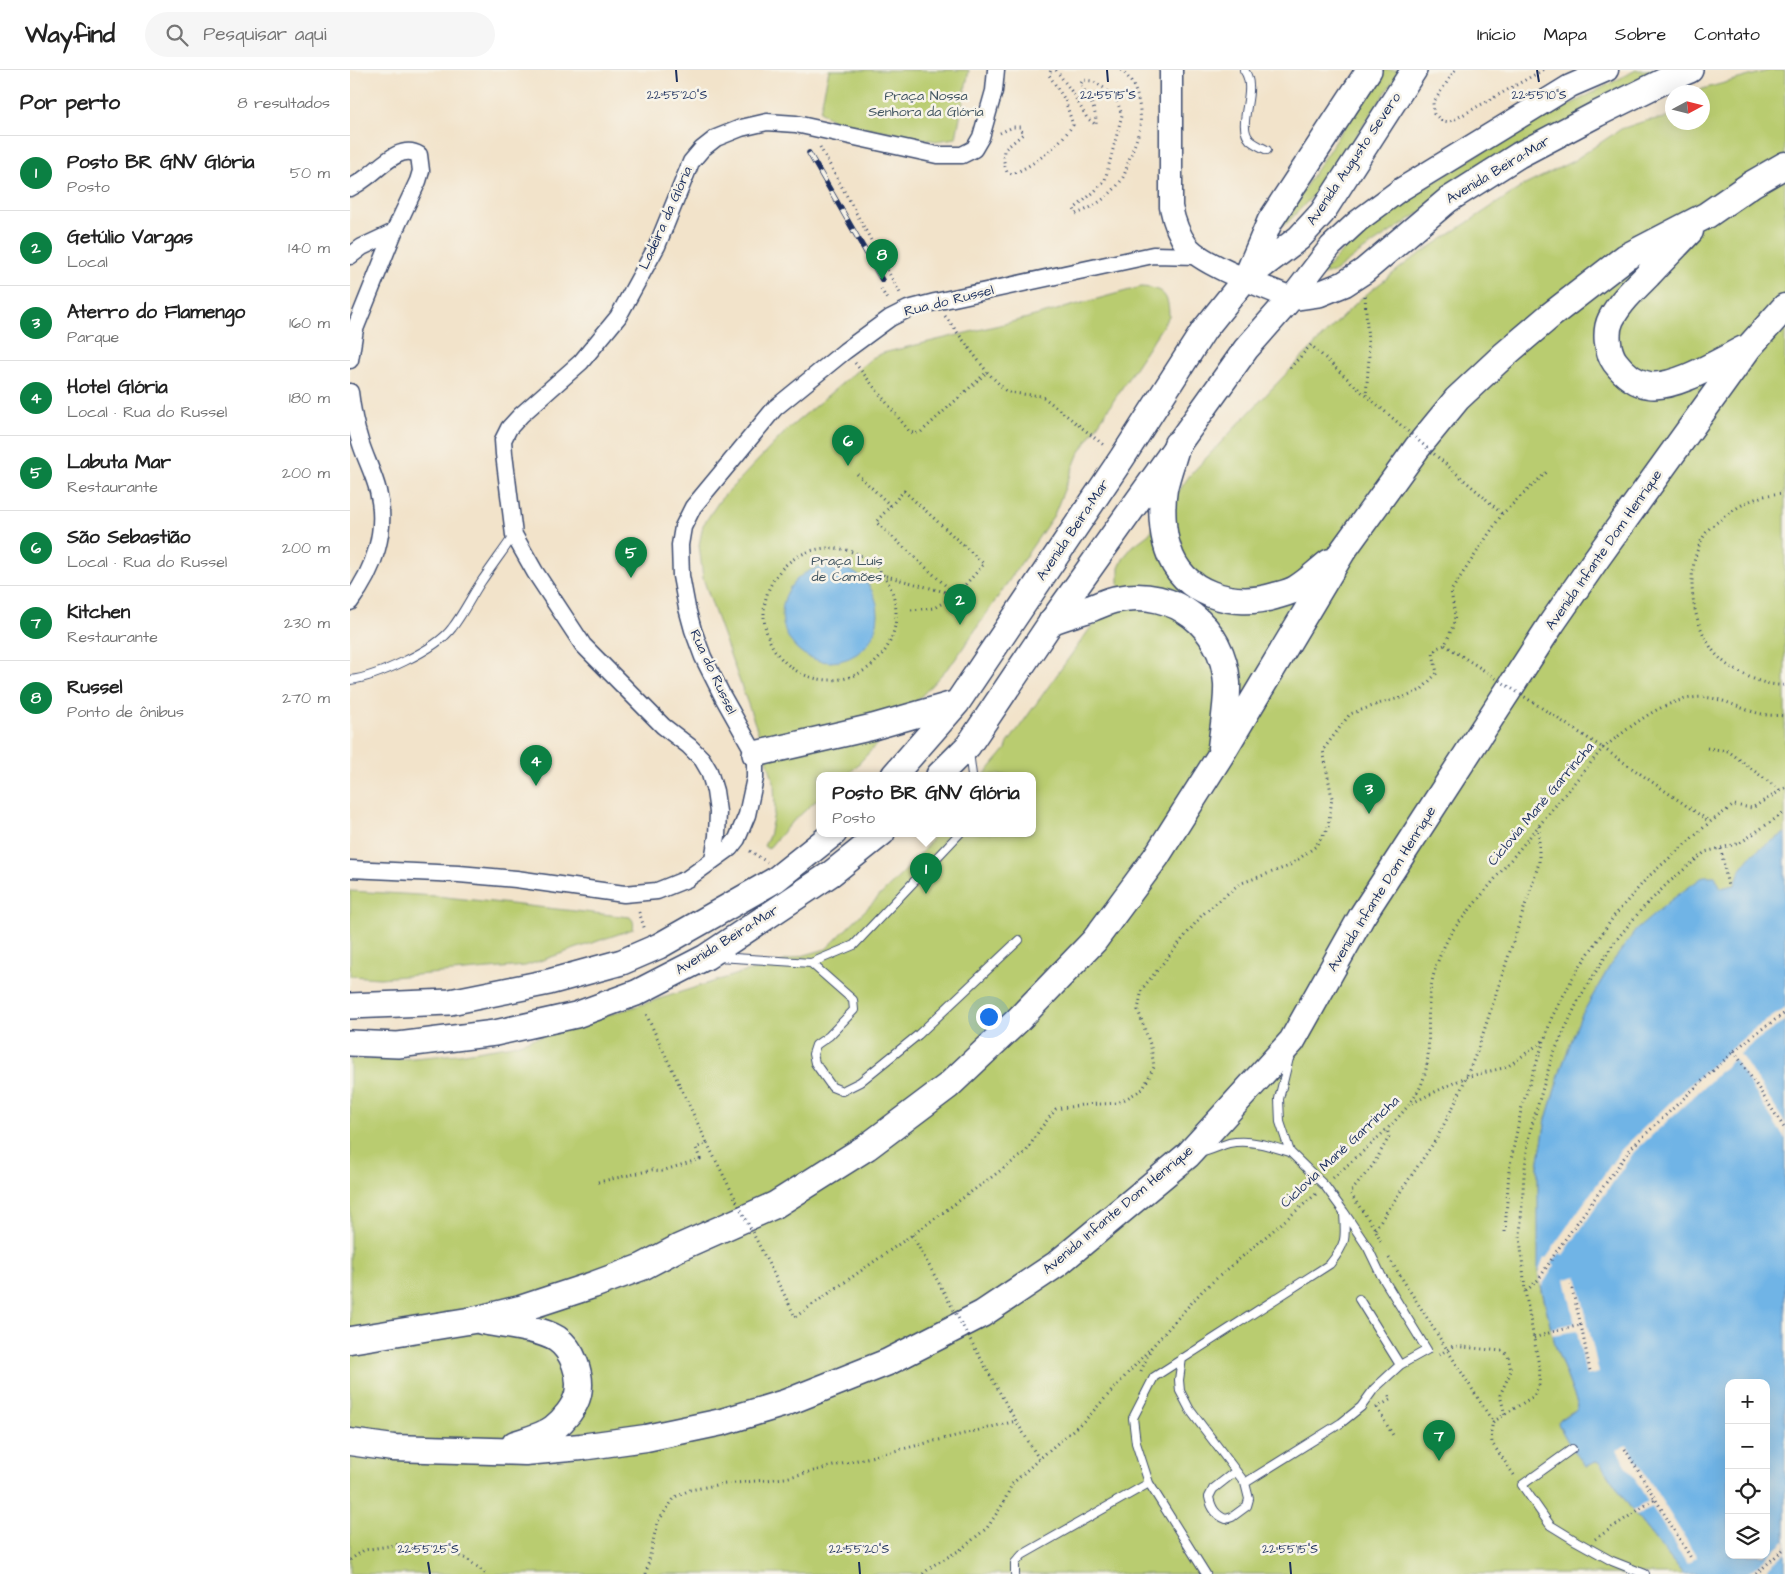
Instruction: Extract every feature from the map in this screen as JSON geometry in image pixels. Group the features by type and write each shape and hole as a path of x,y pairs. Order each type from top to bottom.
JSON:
{"highway":[{"path":"350,1340 474,1320 529,1306 642,1267 678,1248 775,1205 867,1147 948,1086 1017,1021 1094,941 1156,857 1220,756 1342,552 1422,441 1457,399 1503,356 1570,299 1626,257 1707,215 1752,184 1785,165"},
{"path":"1707,215 1626,298 1610,321 1608,346 1613,359 1622,372 1634,380 1650,386 1664,385 1687,378 1749,347"},
{"name":"Avenida Infante Dom Henrique","path":"350,1442 393,1448 525,1452 646,1438 722,1422 785,1403 888,1362 982,1314 1057,1264 1188,1155 1292,1041 1362,916 1552,623 1749,347 1785,307"},
{"path":"1177,444 1164,490 1163,517 1168,550 1177,568 1188,580 1206,592 1240,601 1260,600 1296,588 1342,552"},
{"path":"1052,620 1117,599 1136,597 1160,599 1180,606 1198,620 1213,638 1222,656 1227,683 1220,756"},
{"path":"474,1320 545,1333 559,1340 573,1357 578,1374 578,1394 569,1413 552,1430 495,1450"}],"main road":[{"name":"Rua do Russel","path":"1171,70 1171,207 1174,223 1181,237 1198,256 1291,298"},
{"path":"1246,279 1270,221 1369,70"},
{"name":"Avenida Augusto Severo","path":"1246,279 1299,238 1322,213 1414,70"},
{"path":"943,772 968,746 1052,620 1246,349 1291,298 1331,246 1358,222 1400,190 1570,86 1607,70"},
{"name":"Avenida Beira-Mar","path":"1291,298 1319,294 1344,284 1364,271 1448,200 1519,155 1606,109 1690,70"},
{"name":"Avenida Beira-Mar","path":"897,772 957,703 1122,458 1204,330 1246,279"},
{"path":"754,754 873,727 957,703"},
{"name":"Avenida Beira-Mar","path":"350,1006 450,1002 549,982 622,962 659,946 775,880 829,837"},
{"name":"Avenida Beira-Mar","path":"350,1043 398,1045 495,1033 576,1014 636,993 706,957 832,873 877,837"}],"street":[{"name":"Ladeira da Glória","path":"713,860 718,812 710,772 702,759 689,746 663,726 582,645 535,572 514,535 503,440 509,428 521,415 581,362 618,317 657,246 691,162 716,138 741,128 766,122 796,124 937,155 962,155 974,149 980,137 994,91 996,70"},
{"path":"350,188 394,156 410,151 419,155 421,171 355,329 350,360"},
{"path":"350,256 362,247 394,232"},
{"name":"Rua do Russel","path":"350,868 516,879 624,894 657,891 687,879 730,848 737,839 747,815 755,778 754,754 704,657 693,630 687,608 680,546 684,527 693,506 775,408 845,351 896,314 935,302 1153,255 1198,256"},
{"path":"350,392 360,441 374,476 381,509 381,536 377,551 359,590 350,602"}],"lane":[{"path":"1244,70 1249,76 1250,89 1246,134 1250,141 1267,150"},
{"path":"350,680 360,679 388,669 435,644 452,629 481,582 514,535"},
{"path":"968,746 972,772"},
{"path":"706,957 752,958 812,963 854,945 956,837"},
{"path":"812,963 854,1000 854,1010 829,1036 816,1045 813,1054 815,1063 832,1087 842,1091 860,1082 918,1035 1019,940"},
{"path":"1290,1152 1280,1122 1278,1099 1292,1041"},
{"path":"1188,1155 1210,1151 1230,1143 1257,1142 1290,1152 1325,1186 1344,1212 1368,1248 1380,1276 1427,1350 1400,1365 1374,1389 1361,1407 1341,1423 1245,1484"},
{"path":"1206,1574 1149,1483 1136,1443 1133,1418 1154,1377 1330,1264 1342,1249 1346,1234 1344,1212"},
{"path":"1359,1298 1400,1365"},
{"path":"1182,1358 1179,1380 1180,1391 1190,1410 1236,1471 1245,1484 1249,1499 1247,1506 1232,1517 1226,1519 1219,1517 1211,1507 1209,1496 1213,1489 1236,1471"},
{"path":"1572,1449 1522,1485 1550,1525 1612,1561 1645,1574"},
{"path":"1015,1574 1015,1563 1022,1555 1149,1483"}],"path":[{"path":"980,137 985,139 1013,127 1020,127 1023,134 1004,150 1003,160 1007,172 1012,174 1022,170 1057,144 1073,125 1065,100 1049,75 1051,70"},
{"path":"1056,70 1072,92 1087,118 1096,126 1097,118 1086,92 1080,85 1083,80 1092,81 1104,88 1117,101 1122,115 1105,180 1074,209 1076,214 1111,193 1123,178 1140,128 1140,108 1136,94 1129,79 1121,70"},
{"path":"1455,70 1433,103 1434,114 1442,121 1450,122 1543,70"},
{"path":"820,146 897,285"},
{"path":"1364,271 1369,358 1366,395"},
{"path":"881,289 884,293"},
{"path":"935,302 987,372 1005,390 1011,393 1038,396 1046,399 1086,432 1122,458"},
{"path":"1290,368 1311,345 1502,514"},
{"path":"845,351 909,431 915,434 922,432 987,372"},
{"path":"636,993 707,1143 795,1317 1026,1152 1040,1129 1056,1109 1118,1103 1143,1089 1154,1067 1151,1047 1138,1010 1142,989 1202,915 1238,884 1289,866 1315,847 1328,828 1332,798 1323,750 1350,714 1408,696 1421,690 1437,674 1433,653 1437,648 1445,645 1455,616 1451,591 1502,514 1549,470"},
{"path":"857,474 891,506"},
{"path":"910,610 934,608 956,595 984,564 904,491 876,522 956,595"},
{"path":"1785,493 1771,493 1750,499 1731,511 1708,530 1697,552 1691,576 1693,602 1700,625 1710,646 1728,666 1752,679 1785,685"},
{"path":"885,576 894,595 897,617 892,638 882,656 866,671 846,679 824,681 803,675 785,664 771,646 764,624 764,602 772,580 786,563 806,551 828,546 850,549 870,560 885,576 956,595"},
{"path":"1445,645 1603,748 1710,822"},
{"name":"Ciclovia Mané Garrincha","path":"1138,1378 1151,1348 1203,1290 1325,1186 1411,1103 1422,1084 1426,1067 1429,1049 1429,1004 1432,981 1438,958 1452,930 1603,748 1656,710 1693,698 1711,698 1763,714 1785,716"},
{"path":"1505,1232 1509,1170 1522,1106 1552,1017 1576,972 1614,916 1648,877 1710,822 1734,805 1752,808 1783,790 1728,751 1707,748"},
{"path":"1522,1485 1492,1443 1491,1431 1494,1422 1534,1396 1539,1385 1540,1371 1526,1291 1520,1236 1528,1143 1552,1056 1579,999 1613,944 1641,910 1668,883 1705,852 1740,844 1785,812"},
{"path":"1375,1229 1437,1138 1478,1049 1539,863 1539,826"},
{"path":"1721,849 1728,887"},
{"path":"750,851 767,862"},
{"path":"639,912 646,932"},
{"path":"1526,1291 1539,1279 1558,1249 1632,1147 1734,1051 1759,1030 1785,1014"},
{"path":"1411,1103 1466,1077 1507,1067 1544,1040"},
{"path":"1734,1051 1785,1129"},
{"path":"1384,1246 1375,1229 1350,1193 1372,1165 1389,1137 1387,1128"},
{"path":"598,1182 652,1170 662,1171 700,1159 696,1148 707,1143"},
{"path":"912,1235 1010,1411 1039,1458"},
{"path":"1388,1255 1494,1422"},
{"path":"1571,1285 1590,1371"},
{"path":"1534,1338 1581,1325"},
{"path":"1432,1359 1453,1346 1502,1351 1508,1355 1511,1371 1500,1395 1505,1415"},
{"path":"923,1574 960,1550 987,1528 1003,1504 1012,1484 1039,1458 1087,1418 1151,1348"},
{"path":"1369,1413 1390,1400 1387,1388"},
{"path":"1377,1408 1394,1437"},
{"path":"646,1574 656,1523 676,1497 690,1490 716,1485 785,1478 1016,1421"},
{"path":"1625,1449 1691,1558"},
{"path":"1585,1546 1655,1499"},
{"path":"350,1560 364,1550 401,1544 424,1545 444,1550 467,1560 486,1574"},
{"path":"1756,1574 1785,1548"}],"green space":[{"name":"Praça Nossa Senhora da Glória","path":"829,70 969,70 956,138 936,141 834,121 820,111"},
{"path":"1381,70 1401,70 1322,186 1288,222 1283,225 1281,224"},
{"path":"1636,70 1680,70 1454,190 1359,253 1333,273 1321,274 1351,242 1400,203 1497,143"},
{"path":"1771,70 1785,70 1785,833 1755,854 1743,868 1735,885 1721,888 1611,964 1580,1018 1562,1066 1546,1119 1538,1166 1539,1279 1555,1345 1578,1406 1577,1409 1560,1419 1572,1449 1586,1466 1596,1462 1600,1463 1636,1516 1683,1574 350,1574 350,1059 402,1059 459,1054 513,1045 735,975 826,949 917,859 933,837 1036,837 1036,772 987,772 1006,749 1008,743 1119,588 1119,568 1124,557 1133,546 1149,534 1190,475 1359,300 1409,261 1523,186 1573,161 1621,129 1645,121 1665,118 1665,130 1710,130 1710,87"},
{"name":"Praça Luís de Camões","path":"1141,287 1160,291 1166,298 1169,309 1169,316 1078,455 1054,515 954,661 851,772 816,772 816,801 789,825 768,849 764,846 769,836 775,809 774,783 763,746 703,578 699,545 703,525 720,500 788,429 872,358 883,353 1020,320"},
{"path":"350,891 436,896 630,917 634,924 633,929 525,966 380,978 350,976"}],"water":[{"path":"830,566 849,569 864,580 875,595 878,614 875,633 864,648 849,659 830,662 811,659 796,648 785,633 782,614 785,595 796,580 811,569"},
{"path":"1785,833 1785,1574 1683,1574 1636,1516 1600,1463 1596,1462 1586,1466 1572,1449 1559,1426 1558,1422 1578,1406 1555,1345 1538,1273 1538,1166 1546,1119 1562,1066 1580,1018 1611,964 1636,930 1671,900 1704,876 1715,876 1721,888 1735,885 1743,866 1761,848"}],"pier":[{"path":"1785,1008 1785,1021 1740,1054 1785,1123 1785,1139 1734,1059 1634,1152 1563,1255 1560,1253 1552,1263 1555,1265 1541,1287 1538,1273 1544,1257 1546,1258 1553,1249 1622,1149 1683,1090 1753,1030"},
{"path":"1577,1276 1599,1373 1586,1376 1577,1331 1552,1335 1551,1328 1575,1323 1565,1279"},
{"path":"1627,1445 1697,1557 1687,1564 1652,1507 1636,1516 1632,1511 1648,1501 1617,1450"},
{"path":"1785,1541 1785,1553 1761,1574 1747,1574 1764,1559 1770,1559 1770,1554"}],"railway":[{"path":"809,153 882,280"}],"place":[{"name":"Russel","path":"882,280"},
{"name":"São Sebastião","path":"848,466"},
{"name":"Labuta Mar","path":"631,578"},
{"name":"Getúlio Vargas","path":"960,625"},
{"name":"Hotel Glória","path":"536,786"},
{"name":"Aterro do Flamengo","path":"1369,814"},
{"name":"Posto BR GNV Glória","path":"926,894"},
{"name":"Kitchen","path":"1439,1461"}]}
